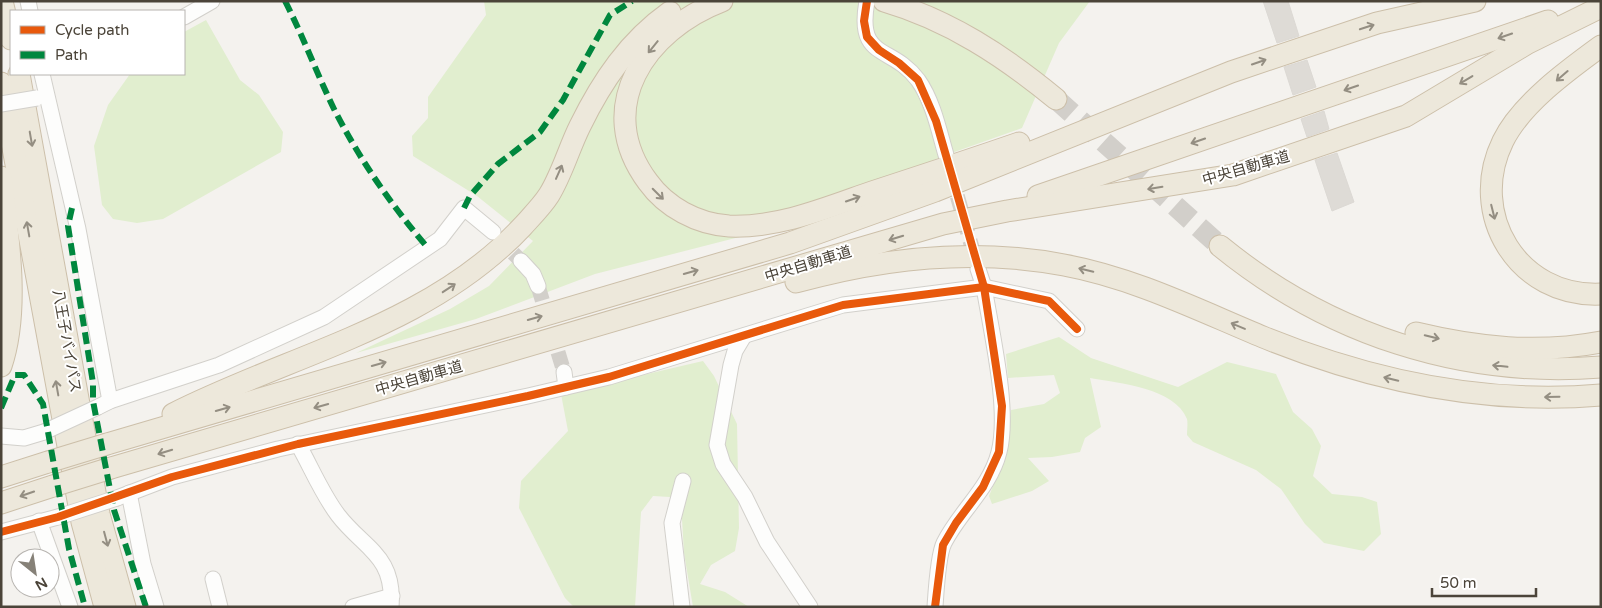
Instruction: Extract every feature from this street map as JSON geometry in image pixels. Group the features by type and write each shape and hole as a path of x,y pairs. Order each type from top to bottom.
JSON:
{"highway":[{"path":"2,1 10,31"},
{"path":"8,1 10,31"},
{"path":"116,441 201,400 327,349 407,313 450,288 479,267 522,227 549,194 580,125 603,84 622,56 640,36 660,20 690,1"},
{"path":"722,1 675,26 656,42 643,59 632,82 626,104 625,123 634,159 654,190 685,214 706,222 728,226 770,223 807,214 1230,72"},
{"path":"884,1 947,25 992,50 1064,98 1038,67 1002,42 970,23 923,1"},
{"name":"中央自動車道","path":"1,477 116,441 790,243 935,192 1230,72 1377,23 1475,1"},
{"path":"980,216 1601,3"},
{"name":"中央自動車道","path":"1,503 111,468 943,224 980,216 1218,179 1406,116 1528,43 1601,7"},
{"path":"1601,46 1547,89 1514,124 1503,140 1494,164 1490,192 1491,206 1499,232 1505,244 1523,267 1555,287 1572,292 1601,294"},
{"name":"八王子バイパス","path":"19,75 99,514 125,607"},
{"name":"八王子バイパス","path":"1,83 82,522 105,607"},
{"path":"1,152 5,112"},
{"path":"1,177 10,298 9,331 1,366"},
{"path":"1601,342 1560,348 1502,348 1442,340 1402,330 1358,316 1327,302 1226,243 1247,268 1296,300 1327,317 1374,336 1483,364 1536,369 1601,367"},
{"path":"469,364 861,267 924,258 982,256 1044,262 1102,274 1174,299 1318,358 1404,383 1504,397 1601,395"}],"street":[{"path":"185,16 212,1"},
{"path":"868,1 864,21 865,33 870,42 918,80 928,100 946,155"},
{"path":"42,75 42,97 78,229 104,404"},
{"path":"5,112 42,97"},
{"path":"1,436 24,438 44,432 104,404 219,365 324,317 440,239 464,208 493,232"},
{"path":"521,261 533,274 538,286"},
{"path":"935,607 943,545 956,523 983,487 999,452 1002,406 984,287 978,269"},
{"path":"1,532 58,517 123,496 172,477 298,444 565,380 608,377 843,305 984,287 1049,301 1077,329"},
{"path":"744,336 735,351 731,365 717,445 723,464 745,497 767,542 810,607"},
{"path":"298,444 337,515 379,556 390,580 391,602 353,607"},
{"path":"682,607 672,523 683,481"},
{"path":"123,496 156,607"},
{"path":"39,521 70,607"},
{"path":"213,579 220,607"}],"green space":[{"path":"484,1 1090,1 1059,43 1022,128 946,155 751,234 595,274 476,319 356,353 450,309 489,286 533,241 477,196 413,156 412,136 428,118 428,97 486,15"},
{"path":"206,20 240,80 259,95 283,132 281,152 163,219 137,223 113,219 102,205 94,146 108,105 129,75 185,75 185,31"},
{"path":"1059,337 1091,358 1178,387 1227,362 1276,374 1293,412 1312,429 1321,446 1313,476 1332,494 1362,497 1377,502 1381,534 1364,551 1324,543 1305,524 1281,489 1256,470 1193,442 1187,435 1187,419 1181,409 1171,400 1145,389 1090,378 1101,427 1085,438 1080,452 1052,457 1028,458 1049,481 1032,491 992,504 989,496 1007,451 1011,410 1044,404 1060,393 1054,375 1008,378 1006,354"},
{"path":"703,361 714,376 737,424 739,528 735,551 711,565 700,584 725,592 749,607 693,607 684,553 682,519 670,497 653,496 641,512 635,607 574,607 565,598 519,508 521,481 568,431 561,394"}],"building":[{"path":"1263,1 1288,1 1299,36 1277,43"},
{"path":"1307,60 1316,87 1293,95 1284,67"},
{"path":"1324,111 1329,129 1307,137 1301,119"},
{"path":"1337,153 1354,202 1332,211 1315,160"}],"tunnel":[{"path":"1056,99 1220,246"},
{"path":"951,174 977,265"},
{"path":"497,237 521,261"},
{"path":"538,286 564,372"}],"marked path":[{"path":"285,1 334,109 354,146 389,199 428,248"},
{"path":"464,208 470,196 498,164 540,132 563,100 610,15 632,1"},
{"path":"72,208 68,226 93,383 93,401 114,510 146,607"},
{"path":"1,408 15,375 24,375 43,404 69,549 85,607"}],"cycle path":[{"path":"867,1 864,21 867,37 879,50 899,63 918,80 936,121 984,287 1002,406 999,452 983,487 956,523 943,545 935,607"},
{"path":"1,532 58,517 172,477 298,444 528,396 609,377 843,305 984,287 1049,301 1077,329"}]}
